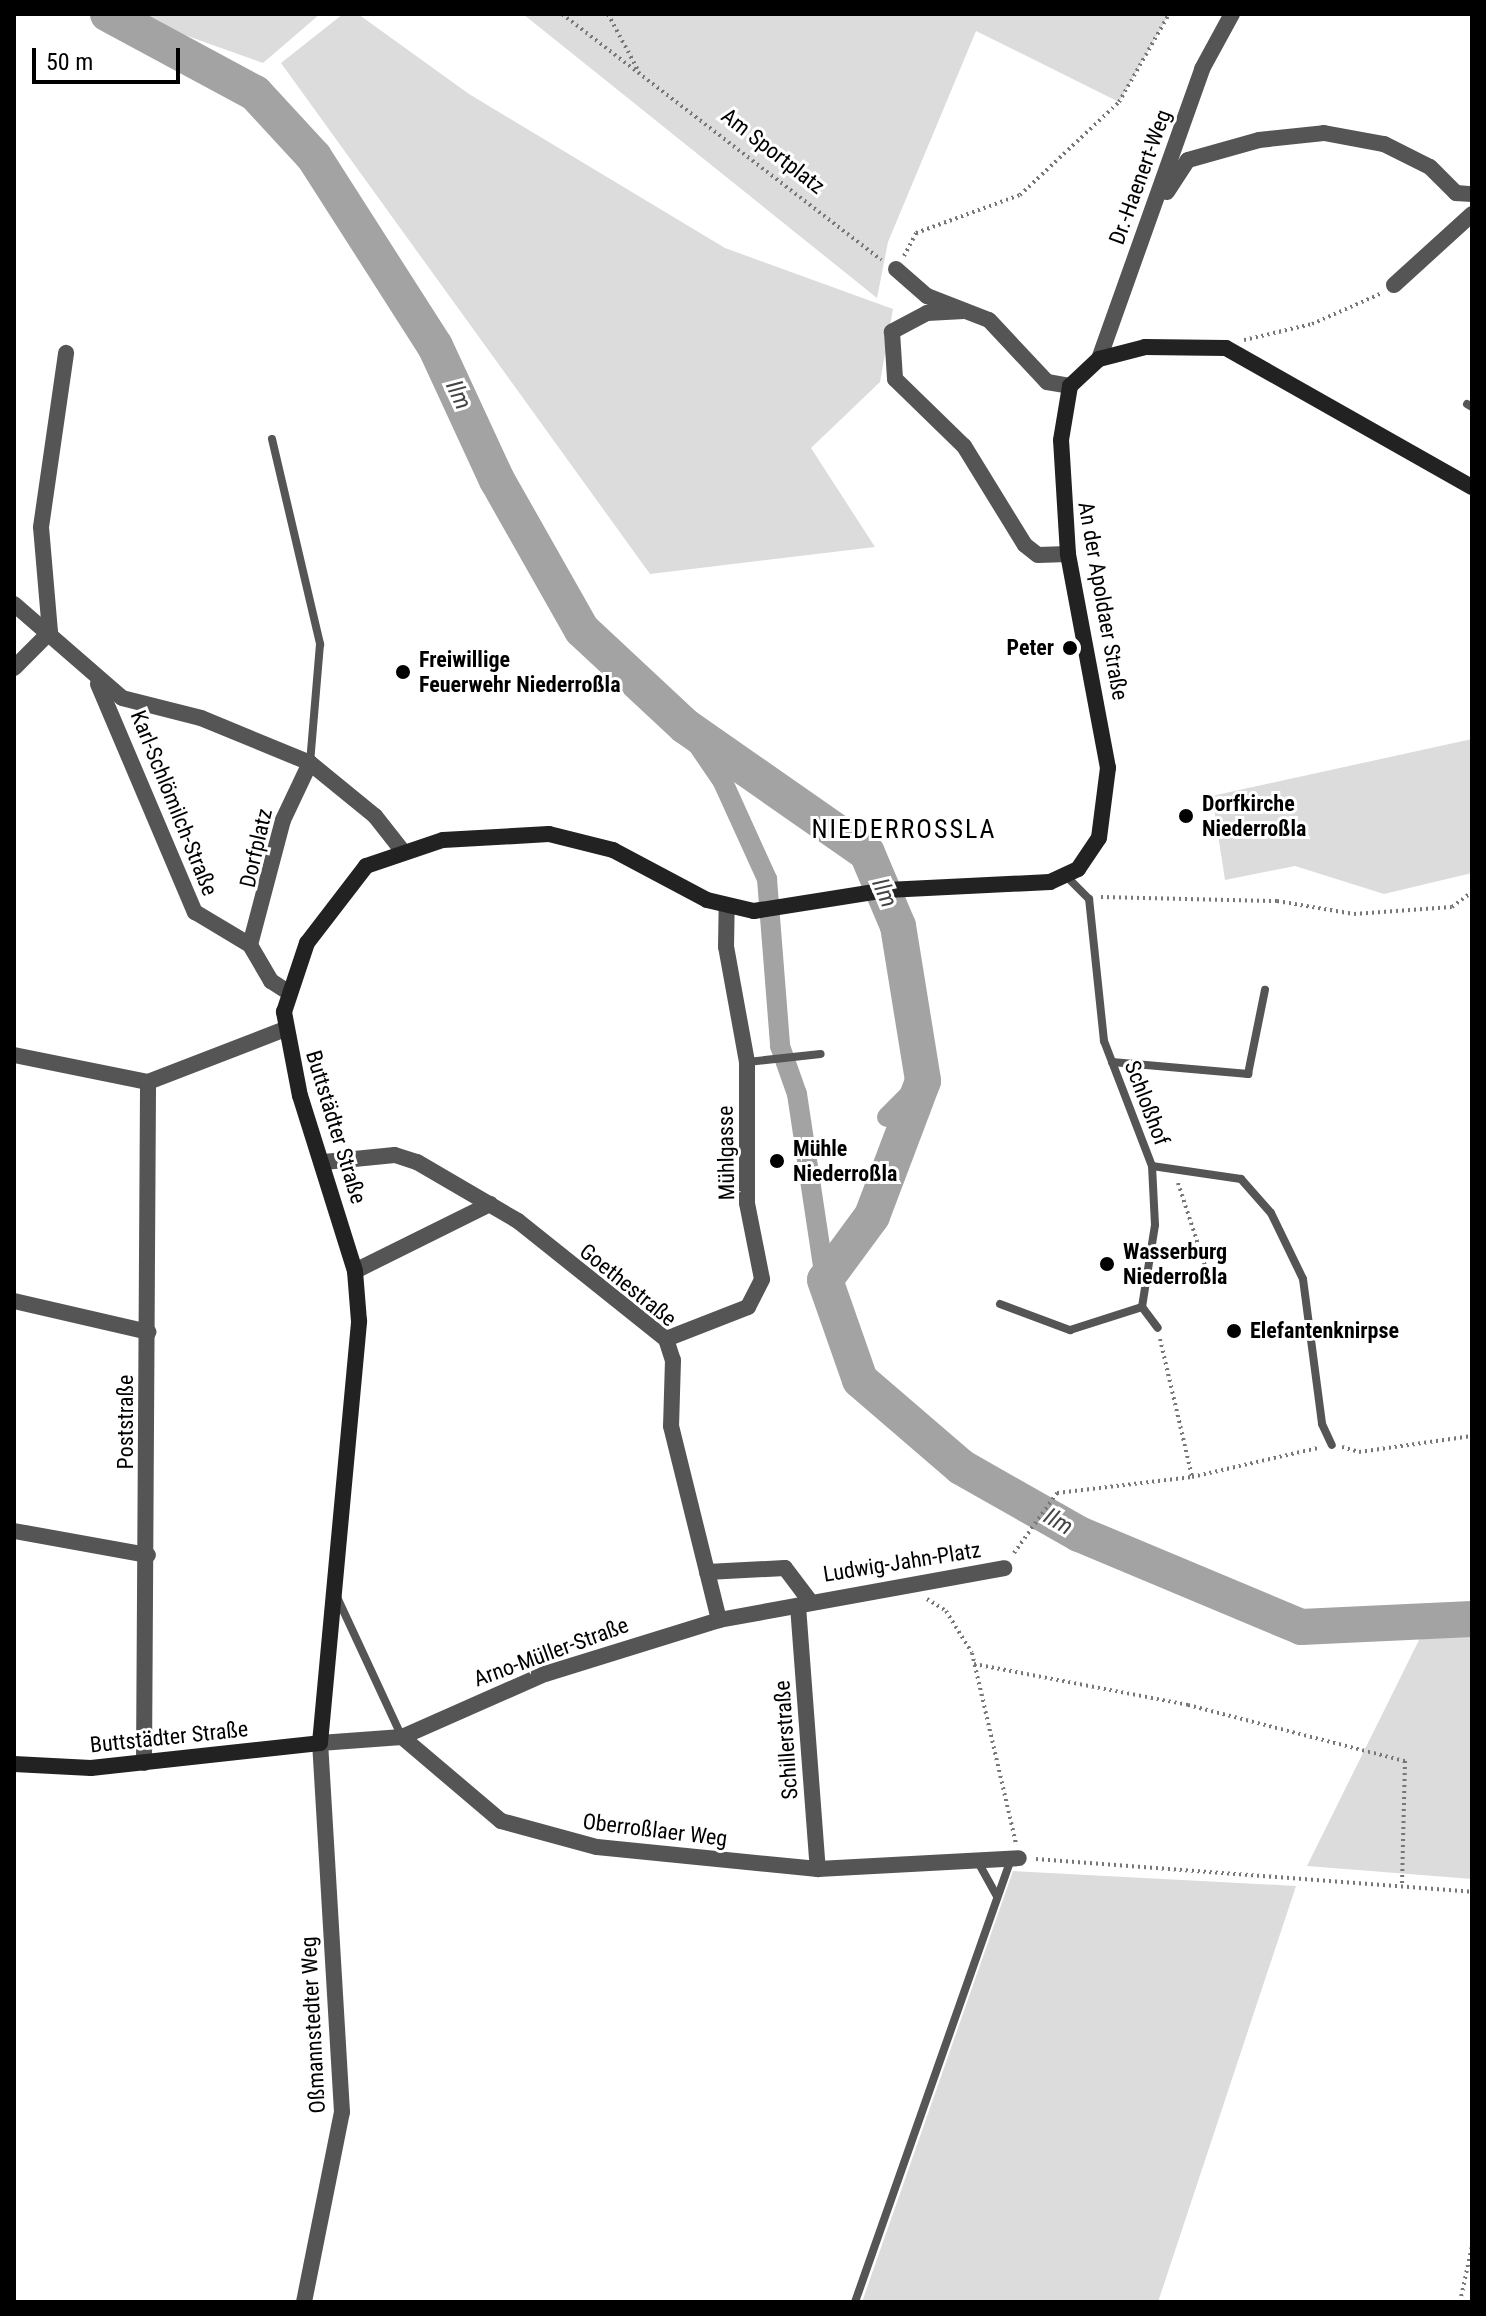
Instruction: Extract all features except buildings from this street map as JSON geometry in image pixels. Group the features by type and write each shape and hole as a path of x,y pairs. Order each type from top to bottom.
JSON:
{"main road":[{"path":"1070,386 1099,359 1145,347 1226,348 1472,487"},
{"name":"An der Apoldaer Straße","path":"1066,876 1089,858 1099,838 1108,768 1068,554 1061,440 1070,386"},
{"name":"Buttstädter Straße","path":"14,1764 144,1763 320,1743 359,1321 355,1271 285,1029 288,992 307,943 348,882 401,849 488,835 581,838 727,908 819,901 934,886 1066,876"}],"street":[{"name":"Dr.-Haenert-Weg","path":"1099,359 1202,69 1232,14"},
{"path":"1153,211 1188,160 1259,140 1324,133 1384,144 1430,167 1456,193 1472,194"},
{"path":"1394,285 1472,214"},
{"path":"896,269 927,296 989,320 1047,382 1070,386"},
{"path":"964,311 927,313 892,332 895,379 964,446 1025,545 1038,555 1068,554"},
{"path":"14,668 50,632 41,527 66,353"},
{"path":"14,604 50,632 97,682 122,698 201,718 310,763 375,816 401,849"},
{"name":"Karl-Schlömilch-Straße","path":"97,682 189,903 216,931 250,945"},
{"name":"Dorfplatz","path":"250,945 283,820 310,763"},
{"name":"Mühlgasse","path":"666,1339 757,1297 762,1279 747,1203 747,1062 726,947 727,908"},
{"path":"250,945 271,981 288,992"},
{"path":"14,1055 148,1082 285,1029"},
{"name":"Poststraße","path":"144,1763 148,1555 148,1082"},
{"name":"Goethestraße","path":"324,1162 395,1155 490,1204 666,1339 673,1360 671,1426 719,1620"},
{"path":"355,1271 490,1204"},
{"path":"14,1301 148,1332"},
{"path":"14,1531 148,1555"},
{"name":"Ludwig-Jahn-Platz","path":"707,1572 785,1568 803,1603"},
{"name":"Ludwig-Jahn-Platz","path":"719,1620 803,1603 910,1588 1004,1568"},
{"name":"Schillerstraße","path":"803,1603 818,1869"},
{"name":"Arno-Müller-Straße","path":"402,1737 545,1674 719,1620"},
{"path":"320,1743 402,1737"},
{"name":"Oberroßlaer Weg","path":"402,1737 478,1804 522,1828 597,1847 818,1869 1015,1859"},
{"name":"Oßmannstedter Weg","path":"304,2302 342,2112 320,1743"}],"lane":[{"path":"272,439 320,644 310,763"},
{"path":"1066,876 1089,899"},
{"name":"Schloßhof","path":"1089,899 1112,1062 1152,1166 1241,1179 1271,1213 1303,1279 1322,1424 1332,1445"},
{"path":"1112,1062 1248,1074 1265,990"},
{"path":"747,1062 821,1054"},
{"path":"1152,1166 1155,1225 1142,1307 1158,1328"},
{"path":"1000,1304 1070,1330 1142,1307"},
{"path":"336,1594 402,1737"},
{"path":"855,2302 996,1895 1015,1859"},
{"path":"978,1862 996,1895"}],"path":[{"name":"Am Sportplatz","path":"562,14 896,269"},
{"path":"608,14 641,74"},
{"path":"896,269 916,233 1031,185 1119,102 1169,14"},
{"path":"1226,348 1362,306 1394,285"},
{"path":"1089,899 1262,900 1354,914 1452,907 1472,892"},
{"path":"1173,1169 1211,1284"},
{"path":"1158,1328 1192,1477"},
{"path":"1017,1550 1057,1493 1192,1477 1332,1445 1359,1452 1472,1436"},
{"path":"910,1588 946,1611 974,1664 1015,1859 1402,1884 1472,1892"},
{"path":"974,1664 1188,1705 1405,1761 1402,1884"},
{"path":"1460,2302 1472,2246"}],"shaded area":[{"path":"126,14 320,14 263,63"},
{"path":"343,14 358,14 469,94 725,248 893,309 880,382 811,448 875,547 650,574 281,63"},
{"path":"523,14 1169,14 1119,102 976,31 888,242 877,298"},
{"path":"1472,739 1472,873 1384,894 1295,866 1225,880 1212,796"},
{"path":"1472,1630 1472,1879 1307,1866 1421,1636"},
{"path":"1013,1871 1296,1886 1158,2302 862,2302"}],"waterway":[{"name":"Ilm","path":"108,14 255,93 314,157 435,346 497,480 582,630 685,726 867,853 898,926 923,1081 872,1216 825,1280 860,1380 961,1467 1079,1534 1301,1627 1472,1619"},
{"path":"685,726 723,782 767,879 780,1046 797,1094 825,1280"},
{"path":"887,1117 923,1081"}],"place":[{"name":"Peter","path":"1070,648"},
{"name":"Freiwillige Feuerwehr Niederroßla","path":"403,672"},
{"name":"Dorfkirche Niederroßla","path":"1186,816"},
{"name":"Mühle Niederroßla","path":"777,1161"},
{"name":"Wasserburg Niederroßla","path":"1107,1264"},
{"name":"Elefantenknirpse","path":"1234,1331"}],"district":[{"name":"NIEDERROSSLA","path":"904,830"}]}
